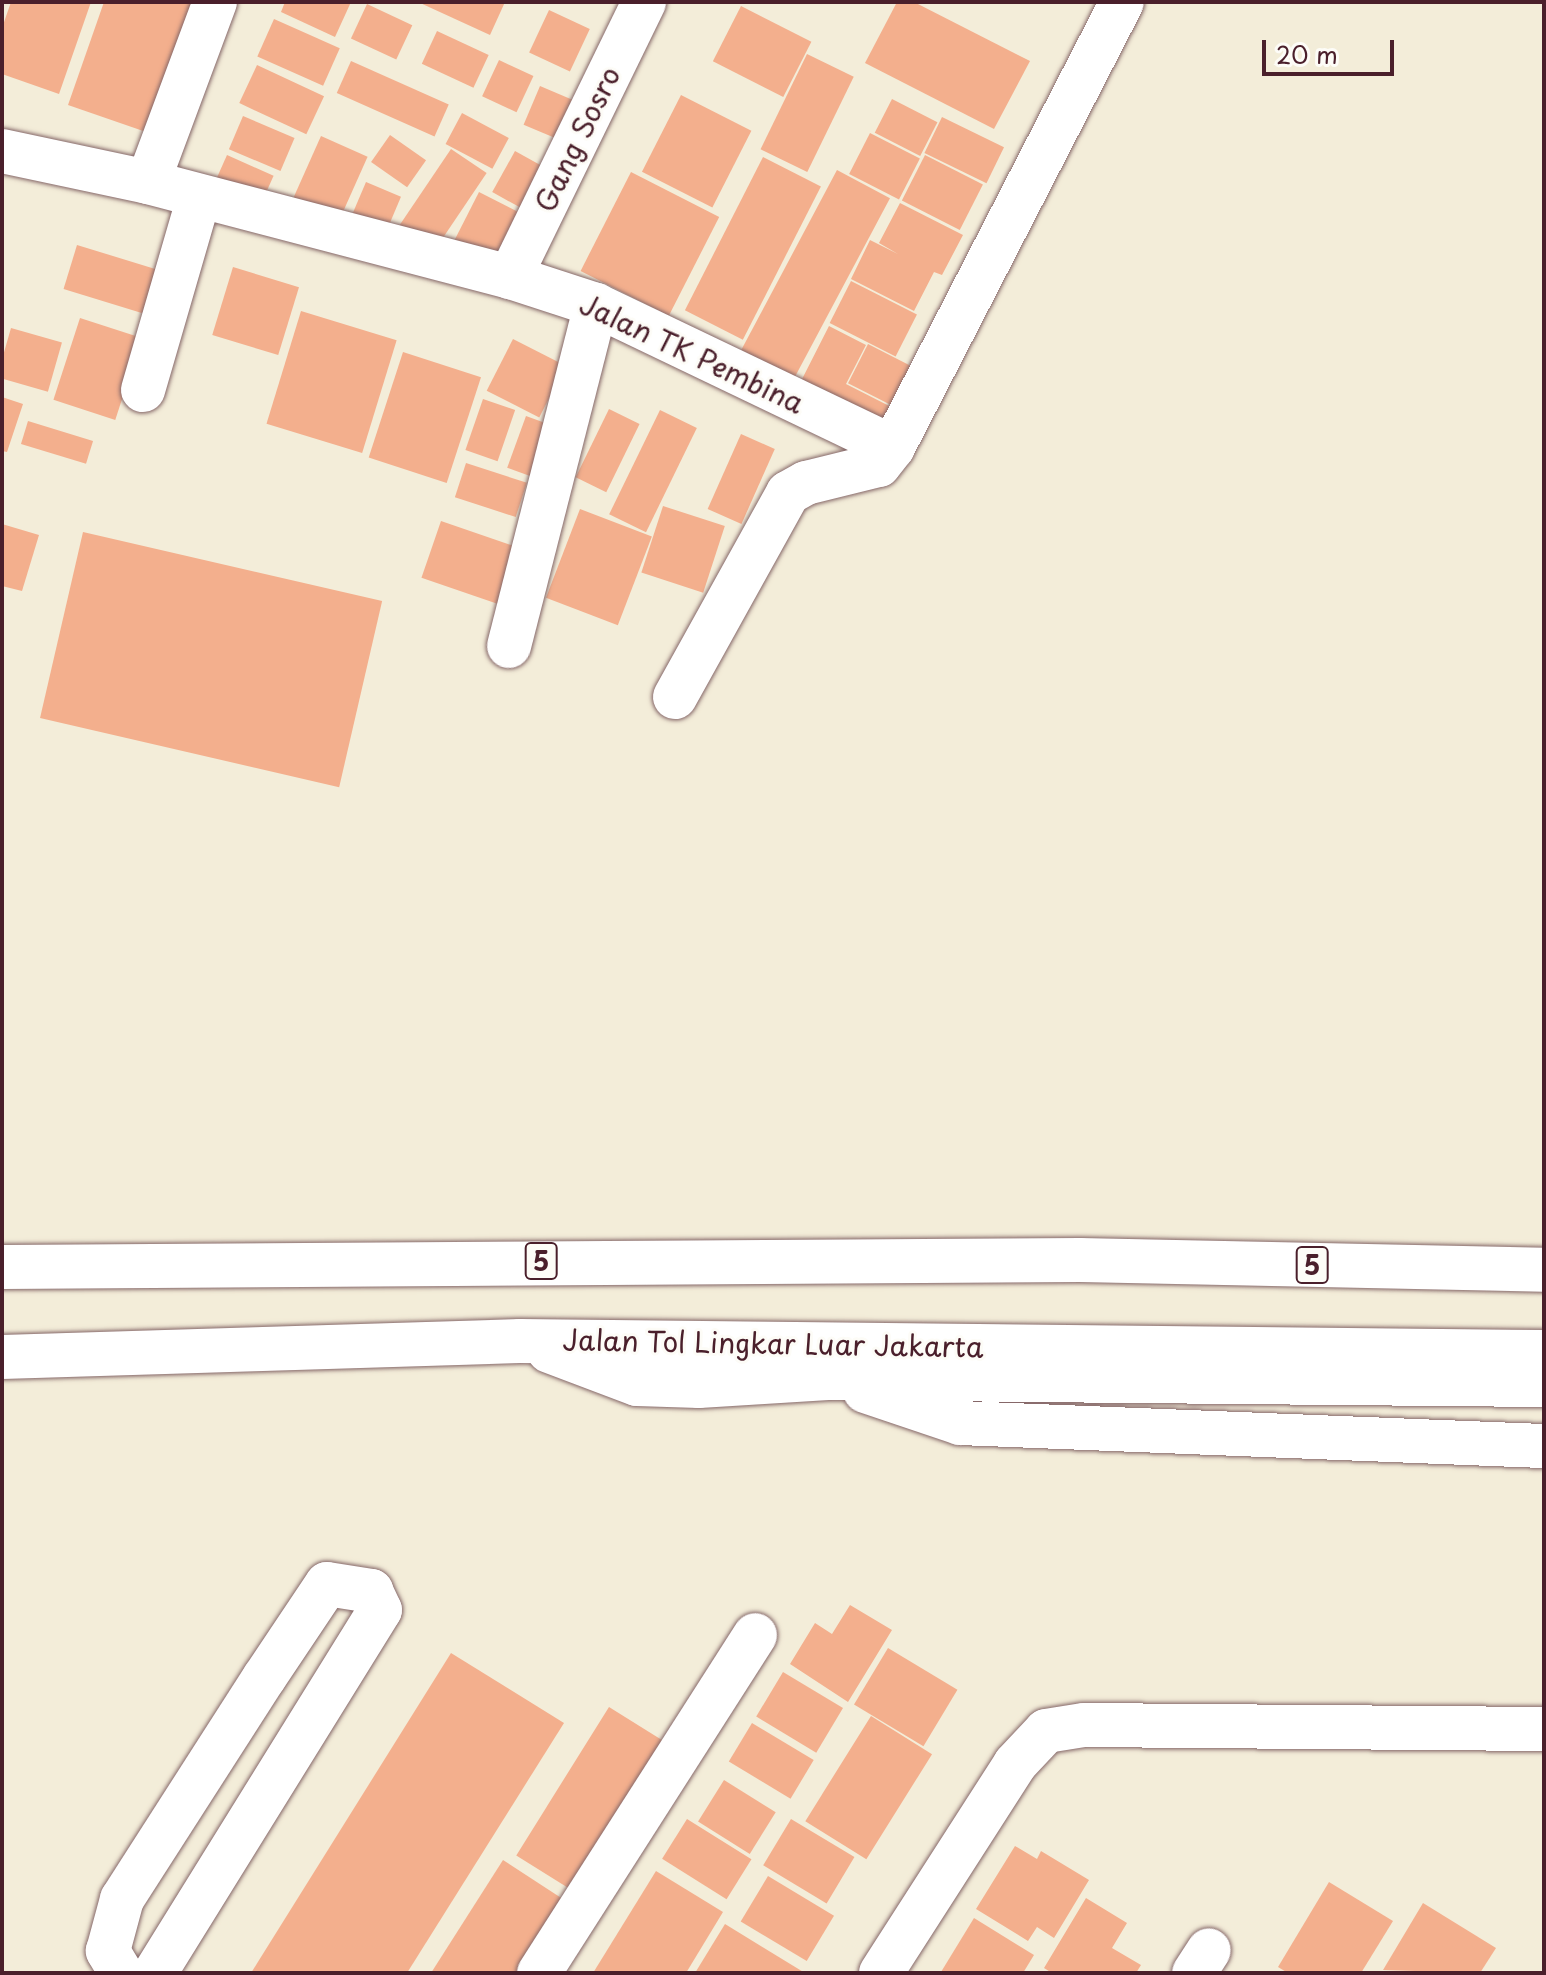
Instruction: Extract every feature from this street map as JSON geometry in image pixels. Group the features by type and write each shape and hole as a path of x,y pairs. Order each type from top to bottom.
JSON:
{"main road":[{"path":"148,182 215,2"},
{"name":"Gang Sosro","path":"510,277 644,2"},
{"path":"675,697 788,493 806,483 879,465 893,447 1122,2"},
{"name":"Jalan TK Pembina","path":"2,151 148,182 510,277 596,305 893,447"},
{"path":"143,390 199,197"},
{"path":"509,646 596,305"},
{"name":"5","path":"2,1267 987,1260 1544,1270"},
{"path":"520,1341 637,1384 828,1378 1544,1385"},
{"name":"Jalan Tol Lingkar Luar Jakarta","path":"2,1357 520,1341 1544,1352"},
{"path":"828,1378 960,1423 1544,1446"},
{"path":"121,1973 108,1951 122,1899 264,1678 327,1584 371,1591 380,1610 155,1973"},
{"path":"539,1973 755,1635"},
{"path":"881,1973 1015,1764 1046,1731 1084,1725 1544,1729"}],"building":[{"path":"11,2 91,2 59,94 2,74 2,28"},
{"path":"104,2 195,2 149,133 68,105"},
{"path":"285,2 351,2 335,37 281,12"},
{"path":"418,2 505,2 490,35"},
{"path":"897,2 914,2 1030,61 994,129 865,63"},
{"path":"367,4 412,25 396,60 351,38"},
{"path":"741,6 811,42 783,97 713,61"},
{"path":"549,10 590,29 570,72 529,53"},
{"path":"274,19 340,48 323,86 257,56"},
{"path":"437,31 489,55 473,88 422,64"},
{"path":"807,54 854,77 807,172 761,149"},
{"path":"499,60 533,76 517,112 482,96"},
{"path":"351,61 449,105 435,136 337,93"},
{"path":"257,65 324,96 306,134 239,103"},
{"path":"540,86 589,107 572,145 524,125"},
{"path":"681,95 751,131 712,207 642,172"},
{"path":"892,99 937,122 920,156 875,133"},
{"path":"462,113 509,138 492,169 446,144"},
{"path":"243,116 295,138 280,171 229,149"},
{"path":"942,117 1004,147 986,183 924,153"},
{"path":"870,133 920,158 899,199 849,174"},
{"path":"390,135 426,160 407,187 371,162"},
{"path":"321,136 368,157 339,222 292,201"},
{"path":"451,149 487,173 430,258 394,234"},
{"path":"515,151 559,175 536,216 492,192"},
{"path":"227,155 274,176 258,210 212,190"},
{"path":"925,155 983,185 960,230 902,200"},
{"path":"763,157 821,187 743,340 685,310"},
{"path":"837,170 890,198 794,378 741,350"},
{"path":"631,172 719,217 669,316 581,271"},
{"path":"366,182 401,197 384,236 349,222"},
{"path":"479,192 532,219 507,269 454,242"},
{"path":"900,203 963,235 942,275 934,272 914,311 851,279 870,240 898,254 879,243"},
{"path":"77,245 159,270 146,314 64,289"},
{"path":"233,267 299,287 278,355 212,335"},
{"path":"851,281 917,315 896,356 830,323"},
{"path":"301,311 397,340 362,453 267,424"},
{"path":"80,318 142,338 115,420 53,400"},
{"path":"829,326 866,345 846,384 905,414 893,438 798,387"},
{"path":"11,328 62,343 48,392 2,378 2,359"},
{"path":"513,339 566,366 539,417 487,391"},
{"path":"868,344 913,367 893,406 848,383"},
{"path":"403,352 481,377 447,483 369,458"},
{"path":"2,397 23,404 7,452 2,451"},
{"path":"483,399 515,410 498,461 465,450"},
{"path":"609,409 640,424 606,492 576,477"},
{"path":"660,410 697,428 646,532 609,514"},
{"path":"526,416 554,426 535,478 507,468"},
{"path":"28,421 93,441 86,464 21,444"},
{"path":"741,434 775,449 741,524 708,509"},
{"path":"466,463 527,483 516,517 455,497"},
{"path":"663,506 725,526 703,593 641,573"},
{"path":"580,509 652,537 618,625 546,598"},
{"path":"441,521 520,548 501,605 421,578"},
{"path":"2,524 39,535 22,591 2,586"},
{"path":"83,532 382,601 339,787 40,718"},
{"path":"850,1605 892,1630 848,1702 790,1664 815,1623 832,1634"},
{"path":"888,1648 957,1690 923,1746 854,1705"},
{"path":"451,1653 564,1723 407,1973 251,1973"},
{"path":"783,1672 843,1708 816,1753 756,1717"},
{"path":"609,1707 674,1748 582,1896 516,1855"},
{"path":"871,1716 932,1754 866,1859 805,1821"},
{"path":"752,1723 814,1760 791,1799 729,1762"},
{"path":"724,1780 776,1812 750,1854 698,1822"},
{"path":"687,1819 751,1859 727,1899 662,1859"},
{"path":"791,1819 854,1857 827,1903 763,1865"},
{"path":"1015,1846 1037,1859 1041,1851 1089,1880 1054,1938 1037,1927 1028,1941 976,1909"},
{"path":"503,1860 572,1905 529,1973 431,1973"},
{"path":"656,1871 723,1912 686,1973 593,1973"},
{"path":"768,1876 834,1916 807,1961 741,1921"},
{"path":"1329,1882 1393,1921 1361,1973 1288,1973 1278,1967"},
{"path":"1086,1898 1127,1923 1112,1948 1141,1965 1136,1973 1052,1973 1044,1968"},
{"path":"1423,1903 1496,1948 1480,1973 1383,1970"},
{"path":"974,1918 1034,1955 1023,1973 941,1972"},
{"path":"725,1924 805,1973 695,1973"}]}
